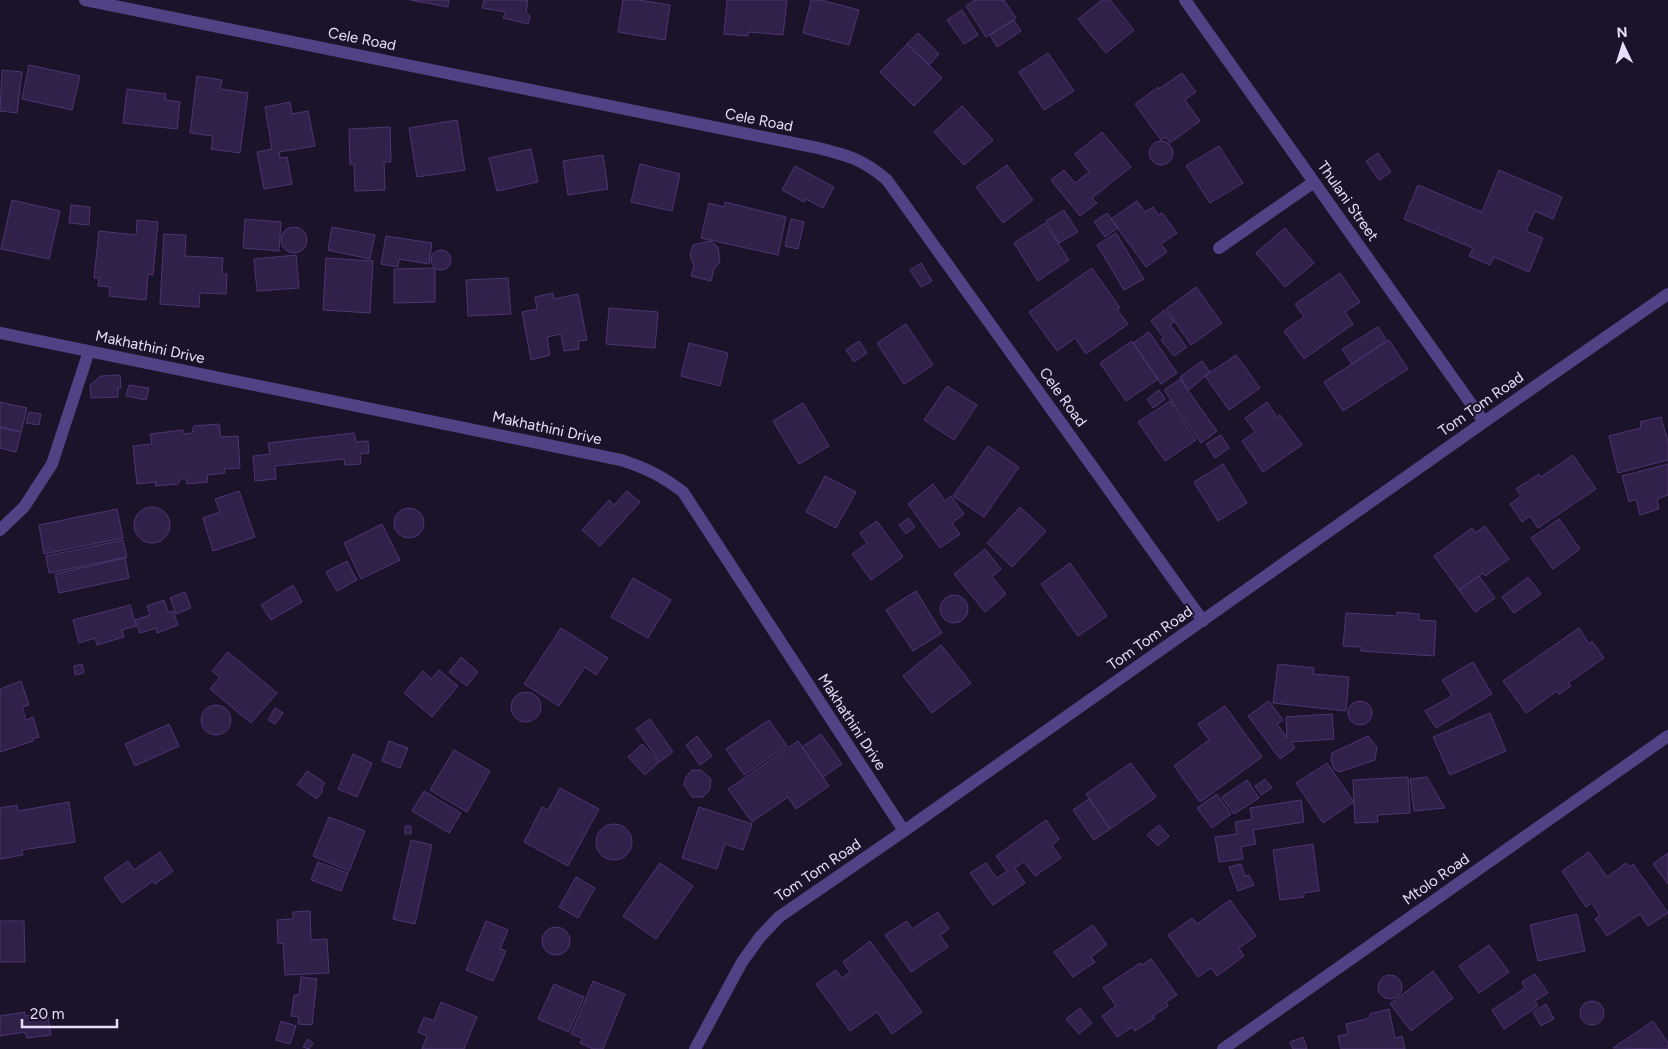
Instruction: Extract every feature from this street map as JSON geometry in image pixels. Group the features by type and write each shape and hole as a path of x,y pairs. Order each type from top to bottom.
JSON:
{"street":[{"name":"Cele Road","path":"85,0 818,148 852,157 874,169 887,180 1203,621"},
{"name":"Thulani Street","path":"1185,0 1484,422"},
{"path":"1220,248 1314,182"},
{"name":"Tom Tom Road","path":"695,1049 742,962 760,937 779,917 904,832 1668,294"},
{"name":"Makhathini Drive","path":"0,333 621,460 646,468 665,478 683,492 904,832"},
{"path":"0,530 24,507 52,464 89,351"},
{"name":"Mtolo Road","path":"1223,1049 1668,736"}],"building":[{"path":"410,0 449,0 448,7"},
{"path":"484,0 528,0 526,12 530,16 528,24 503,18 506,12 482,8"},
{"path":"623,0 639,0 670,5 665,40 618,32"},
{"path":"727,0 787,0 783,35 749,32 748,36 724,34"},
{"path":"811,0 821,0 859,10 849,45 803,33"},
{"path":"975,0 1004,0 1016,18 986,37 966,6"},
{"path":"1102,0 1110,0 1134,30 1106,53 1078,19"},
{"path":"962,10 978,35 964,44 947,20"},
{"path":"1014,20 1021,31 997,47 990,35"},
{"path":"918,33 939,54 929,65 907,44"},
{"path":"907,44 942,78 914,106 880,72"},
{"path":"1048,53 1074,91 1044,110 1019,72"},
{"path":"29,65 80,76 72,110 22,99"},
{"path":"2,70 22,72 17,113 0,111"},
{"path":"1182,73 1196,92 1185,100 1200,121 1170,143 1166,137 1161,140 1135,104 1158,87 1159,89"},
{"path":"197,76 222,80 220,89 248,93 240,153 211,149 213,136 190,133"},
{"path":"127,89 166,94 165,100 180,102 177,129 123,123"},
{"path":"290,102 292,114 308,111 315,146 279,152 280,158 287,157 292,184 264,189 257,152 272,149 265,107"},
{"path":"962,106 993,140 964,165 934,132"},
{"path":"457,120 465,170 417,177 409,128"},
{"path":"390,127 391,162 384,162 385,190 355,191 354,164 350,164 349,129"},
{"path":"1102,132 1131,167 1092,198 1097,203 1080,216 1051,180 1064,170 1075,183 1089,172 1075,154"},
{"path":"1161,141 1166,142 1172,148 1172,158 1166,164 1161,165 1156,164 1150,158 1149,153 1150,148 1156,142"},
{"path":"1219,146 1243,183 1210,203 1186,166"},
{"path":"531,149 538,182 497,191 489,158"},
{"path":"1378,153 1391,172 1379,180 1366,161"},
{"path":"603,155 608,189 568,195 563,161"},
{"path":"640,164 680,174 672,211 631,202"},
{"path":"1007,165 1033,200 1003,223 976,187"},
{"path":"795,166 834,187 823,208 806,199 804,202 782,190"},
{"path":"1499,170 1562,197 1553,219 1535,211 1526,231 1543,238 1529,272 1494,257 1490,265 1469,256 1473,248 1404,219 1418,185 1482,212"},
{"path":"12,200 60,211 49,259 1,249"},
{"path":"1137,201 1145,212 1153,207 1158,215 1162,213 1177,233 1161,244 1167,252 1146,267 1111,219"},
{"path":"725,202 786,217 778,255 701,238 709,203 724,207"},
{"path":"71,205 90,207 89,225 69,223"},
{"path":"1064,210 1078,232 1059,243 1046,221"},
{"path":"1107,213 1118,228 1105,237 1094,222"},
{"path":"245,219 281,222 279,251 243,248"},
{"path":"791,219 804,222 798,249 785,246"},
{"path":"137,220 158,222 153,275 148,274 146,300 109,296 110,287 98,286 99,278 94,278 99,231 136,235"},
{"path":"1045,223 1069,260 1038,281 1014,243"},
{"path":"294,227 303,231 307,240 303,249 294,253 285,249 281,240 285,231"},
{"path":"332,227 375,235 370,259 328,250"},
{"path":"1285,228 1314,263 1285,287 1256,253"},
{"path":"1116,233 1144,279 1124,290 1097,245"},
{"path":"164,234 186,235 185,256 223,258 222,274 227,274 226,294 200,293 199,307 160,304"},
{"path":"386,236 432,243 429,264 399,259 398,267 381,264"},
{"path":"710,241 718,247 720,262 714,269 711,281 691,276 694,266 690,255 693,245"},
{"path":"437,250 445,250 451,256 451,264 445,270 437,270 431,264 431,256"},
{"path":"296,255 299,288 257,291 254,259"},
{"path":"326,258 373,261 370,313 323,310"},
{"path":"921,263 932,281 921,287 910,270"},
{"path":"435,268 435,302 394,303 394,269"},
{"path":"1092,268 1120,308 1117,309 1128,324 1086,354 1075,338 1057,351 1029,312"},
{"path":"1340,273 1360,302 1345,312 1353,324 1304,359 1284,331 1304,317 1295,304"},
{"path":"508,278 511,314 468,316 466,280"},
{"path":"1196,287 1222,323 1191,345 1166,309"},
{"path":"553,293 554,299 578,294 587,340 578,341 579,349 564,351 561,334 547,337 550,355 531,360 522,312 537,309 535,297"},
{"path":"609,308 658,312 655,348 606,344"},
{"path":"1164,310 1174,322 1170,325 1187,347 1174,356 1161,340 1164,338 1151,321"},
{"path":"906,324 933,365 904,384 877,343"},
{"path":"1378,327 1387,341 1352,364 1342,349"},
{"path":"1149,332 1177,373 1161,384 1133,343"},
{"path":"1389,340 1408,369 1343,411 1324,382"},
{"path":"859,341 867,353 854,362 846,350"},
{"path":"1132,341 1158,379 1126,401 1100,363"},
{"path":"689,343 728,353 720,386 681,376"},
{"path":"1236,355 1260,388 1229,410 1205,376"},
{"path":"1202,361 1210,372 1189,390 1180,377"},
{"path":"120,375 121,388 118,388 118,397 91,398 90,385 101,376"},
{"path":"1180,379 1217,431 1201,443 1164,390"},
{"path":"129,385 149,388 146,400 126,396"},
{"path":"947,386 977,405 954,440 924,420"},
{"path":"1159,390 1165,399 1153,408 1147,399"},
{"path":"1170,401 1196,440 1165,461 1138,422"},
{"path":"0,402 27,408 21,432 0,427"},
{"path":"1267,402 1277,417 1280,415 1302,445 1263,472 1242,441 1255,432 1245,418"},
{"path":"803,403 829,446 799,464 773,421"},
{"path":"29,412 41,414 39,425 26,423"},
{"path":"1661,417 1668,442 1668,460 1618,473 1609,436 1641,428 1640,422"},
{"path":"219,424 221,437 238,436 240,468 224,469 225,473 207,475 208,482 187,484 186,478 181,479 178,484 155,486 156,482 137,484 133,446 152,444 150,434 183,430 184,434 192,433 194,426"},
{"path":"0,427 21,432 16,452 0,448"},
{"path":"354,433 356,442 368,441 369,453 360,454 361,464 345,465 344,459 275,466 276,479 255,481 253,456 270,454 268,443"},
{"path":"1221,435 1229,448 1215,458 1206,444"},
{"path":"988,446 1019,467 984,517 953,496"},
{"path":"1573,455 1596,489 1538,528 1530,516 1522,522 1510,504 1521,496 1516,489 1539,474 1541,477"},
{"path":"1223,464 1247,503 1218,521 1194,482"},
{"path":"1668,464 1668,495 1657,499 1659,509 1640,515 1636,499 1629,502 1622,476"},
{"path":"825,476 856,492 836,528 806,512"},
{"path":"933,484 945,501 951,496 964,514 952,523 960,534 940,548 908,504"},
{"path":"239,491 255,537 213,551 203,518 220,512 215,499"},
{"path":"627,491 640,502 600,546 582,530 609,500 614,505"},
{"path":"152,507 159,508 165,512 169,518 169,532 165,538 159,542 152,543 145,542 139,538 135,532 134,525 135,518 139,512 145,508"},
{"path":"1020,507 1046,531 1012,567 987,543"},
{"path":"409,508 420,512 424,523 420,534 409,538 398,534 394,523 398,512"},
{"path":"117,509 123,538 44,554 39,525"},
{"path":"908,518 915,527 906,534 899,525"},
{"path":"1559,519 1580,549 1553,569 1531,538"},
{"path":"877,521 903,557 871,580 852,554 867,543 860,533"},
{"path":"382,524 400,560 361,579 344,543"},
{"path":"1485,526 1509,559 1485,576 1483,573 1459,590 1434,556 1472,528 1475,533"},
{"path":"123,540 127,557 49,573 46,556"},
{"path":"985,549 1001,569 992,577 1006,594 985,612 954,574"},
{"path":"125,558 129,578 59,593 55,574"},
{"path":"347,561 357,580 337,591 326,572"},
{"path":"1070,563 1107,616 1078,636 1041,584"},
{"path":"1479,576 1495,598 1475,612 1459,590"},
{"path":"1528,577 1541,594 1514,613 1502,597"},
{"path":"633,578 671,600 648,638 611,617"},
{"path":"293,585 302,602 271,620 261,605"},
{"path":"916,591 942,633 913,651 886,610"},
{"path":"185,592 191,608 176,614 170,598"},
{"path":"954,595 964,599 968,609 964,619 954,623 944,619 940,609 944,599"},
{"path":"164,600 168,612 173,611 178,625 157,633 156,628 140,633 135,620 150,615 147,606"},
{"path":"130,605 136,626 122,630 124,637 97,645 95,638 79,643 73,620"},
{"path":"1397,612 1419,614 1419,620 1436,621 1434,656 1361,651 1361,647 1343,646 1346,613 1397,616"},
{"path":"561,628 608,658 596,675 585,667 559,706 524,684"},
{"path":"1579,628 1589,644 1592,641 1604,658 1568,683 1571,686 1559,694 1557,691 1526,713 1503,681"},
{"path":"941,645 971,683 932,713 903,676"},
{"path":"228,652 277,693 251,723 210,689 220,677 212,671"},
{"path":"461,657 478,672 467,686 449,672"},
{"path":"1473,662 1492,694 1436,728 1425,711 1452,696 1442,680"},
{"path":"82,664 84,673 75,675 74,666"},
{"path":"1278,664 1314,668 1313,674 1349,677 1346,711 1273,703"},
{"path":"439,670 458,686 432,717 404,693 423,671 431,679"},
{"path":"21,681 29,705 22,707 26,720 33,717 39,737 32,739 33,741 0,752 0,689"},
{"path":"526,692 532,693 540,701 540,713 532,721 526,722 520,721 512,713 511,707 512,701 520,693"},
{"path":"1269,701 1283,720 1277,724 1287,738 1286,717 1332,714 1334,739 1291,742 1295,748 1280,759 1248,716"},
{"path":"1360,701 1365,702 1371,708 1371,718 1365,724 1360,725 1355,724 1349,718 1348,713 1349,708 1355,702"},
{"path":"216,705 222,706 230,714 230,726 222,734 216,735 210,734 202,726 201,720 202,714 210,706"},
{"path":"1225,706 1262,757 1200,802 1174,766 1209,740 1198,724"},
{"path":"275,708 283,713 275,724 268,720"},
{"path":"1490,713 1506,751 1450,775 1433,737"},
{"path":"650,719 673,752 660,762 636,729"},
{"path":"769,720 787,746 744,775 726,749"},
{"path":"169,724 179,746 135,766 125,744"},
{"path":"821,734 842,764 823,777 802,747"},
{"path":"697,736 712,756 700,765 686,745"},
{"path":"1368,736 1377,747 1375,760 1339,772 1334,769 1331,760 1332,753"},
{"path":"389,741 408,748 400,768 382,761"},
{"path":"798,741 829,786 796,809 788,797 752,822 728,789"},
{"path":"642,744 659,762 645,775 628,757"},
{"path":"454,750 490,771 467,812 430,790"},
{"path":"353,754 372,763 357,797 338,789"},
{"path":"1131,763 1156,797 1110,829 1086,794"},
{"path":"1327,763 1354,802 1323,823 1296,783"},
{"path":"692,770 701,770 711,779 710,789 703,797 692,797 684,785 686,777"},
{"path":"307,771 325,783 317,799 297,785"},
{"path":"1408,777 1410,813 1377,815 1378,822 1355,823 1353,780"},
{"path":"1427,777 1445,808 1414,811 1410,779"},
{"path":"1265,779 1272,788 1261,795 1255,786"},
{"path":"1247,780 1259,798 1234,814 1222,797"},
{"path":"560,788 599,809 568,866 524,842 542,807 548,810"},
{"path":"424,791 461,813 449,833 412,811"},
{"path":"1217,794 1231,814 1212,828 1197,808"},
{"path":"1089,799 1110,829 1094,840 1073,810"},
{"path":"1301,800 1304,822 1253,830 1256,844 1241,847 1243,859 1219,862 1215,837 1237,834 1235,822 1252,819 1250,808"},
{"path":"69,802 75,842 22,850 23,855 0,859 0,808 17,805 18,811"},
{"path":"699,807 752,824 743,850 725,844 717,869 682,858"},
{"path":"329,817 365,831 349,871 313,856"},
{"path":"1046,820 1059,839 1052,845 1061,858 1035,876 1024,862 1015,868 1025,883 993,905 970,873 986,863 997,878 1007,871 996,856"},
{"path":"614,824 626,830 632,842 626,854 614,860 602,854 596,842 602,830"},
{"path":"1159,825 1169,836 1158,846 1147,835"},
{"path":"405,826 411,826 411,834 405,834"},
{"path":"411,840 432,845 415,924 393,919"},
{"path":"1313,844 1319,891 1304,893 1304,897 1280,900 1273,850"},
{"path":"160,852 173,871 155,884 153,881 122,903 104,878 128,861 134,870"},
{"path":"1589,852 1607,877 1626,863 1629,867 1633,864 1668,913 1648,926 1640,914 1607,936 1595,919 1600,916 1592,903 1586,907 1562,871"},
{"path":"1668,853 1668,884 1653,864"},
{"path":"318,862 348,873 341,891 311,880"},
{"path":"660,863 693,886 656,939 623,916"},
{"path":"1241,864 1245,876 1249,875 1254,885 1238,891 1229,867"},
{"path":"576,877 595,888 578,918 559,907"},
{"path":"1230,900 1256,936 1239,948 1244,956 1217,976 1211,968 1198,977 1168,935 1192,918 1197,924"},
{"path":"310,911 311,940 327,939 329,973 285,975 283,943 278,944 277,920 293,919 293,912"},
{"path":"938,912 949,929 940,935 948,947 911,972 885,935 907,921 912,929"},
{"path":"1577,914 1585,951 1538,961 1530,925"},
{"path":"0,921 24,921 25,962 0,962"},
{"path":"486,921 508,930 500,949 506,951 493,981 466,970"},
{"path":"1093,925 1107,945 1091,957 1095,962 1073,977 1054,952"},
{"path":"556,927 566,931 570,941 566,951 556,955 546,951 542,941 546,931"},
{"path":"870,941 922,1012 892,1034 877,1012 850,1031 816,984 836,970 842,978 850,972 843,962"},
{"path":"1489,945 1509,972 1479,993 1459,966"},
{"path":"1151,959 1177,995 1166,1002 1168,1006 1153,1016 1155,1018 1135,1031 1132,1027 1117,1037 1102,1016 1116,1006 1103,988 1140,963 1142,965"},
{"path":"1433,971 1453,998 1411,1031 1390,1004"},
{"path":"1535,974 1548,993 1535,1001 1538,1006 1504,1029 1492,1010 1525,988 1522,982"},
{"path":"1390,975 1395,976 1401,982 1401,992 1395,998 1390,999 1385,998 1379,992 1378,987 1379,982 1385,976"},
{"path":"301,977 317,979 312,1025 298,1024 299,1017 291,1016 294,995 299,995"},
{"path":"593,981 625,994 603,1049 593,1049 580,1043 582,1038 571,1034"},
{"path":"554,984 584,997 569,1032 538,1019"},
{"path":"1592,1001 1600,1005 1604,1013 1600,1021 1592,1025 1584,1021 1580,1013 1584,1005"},
{"path":"441,1002 477,1017 464,1049 422,1049 427,1036 418,1032 424,1017 434,1021"},
{"path":"1546,1004 1554,1019 1541,1026 1533,1012"},
{"path":"1080,1008 1092,1023 1079,1034 1066,1019"},
{"path":"1389,1009 1395,1038 1402,1036 1405,1049 1341,1049 1338,1036 1348,1034 1346,1024 1370,1018 1370,1014"},
{"path":"25,1012 25,1016 47,1012 51,1035 27,1038 25,1032 0,1036 0,1016"},
{"path":"281,1021 296,1026 290,1044 276,1040"},
{"path":"1653,1021 1668,1043 1668,1049 1613,1048"},
{"path":"1303,1037 1307,1049 1293,1049 1290,1042"},
{"path":"308,1039 313,1043 309,1049 303,1047"}]}
